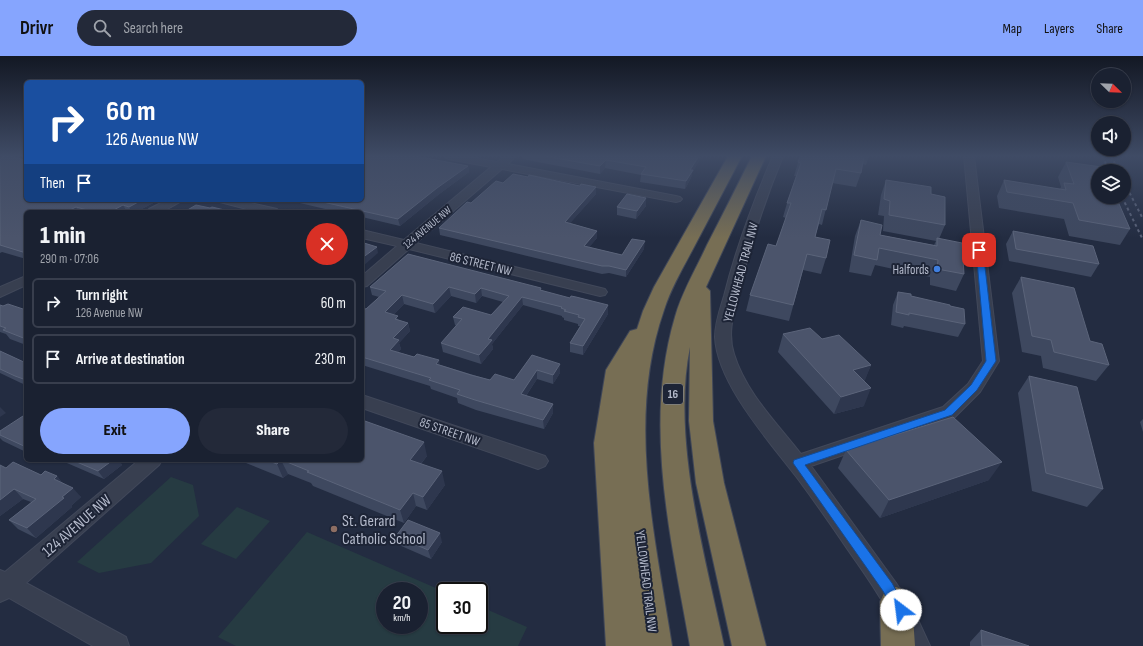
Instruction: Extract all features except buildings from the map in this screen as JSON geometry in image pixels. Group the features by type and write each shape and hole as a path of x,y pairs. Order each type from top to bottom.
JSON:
{"highway":[{"name":"YELLOWHEAD TRAIL NW","path":"655,646 637,504 634,418 637,365 653,311 672,271 720,184"},
{"name":"YELLOWHEAD TRAIL NW","path":"706,646 674,455 674,371 683,325 700,280 746,184"},
{"path":"700,280 701,421 710,482 749,646"},
{"path":"623,646 606,443 617,370 653,311"},
{"path":"737,596 756,646"},
{"path":"896,602 898,646"}],"street":[{"name":"124 AVENUE NW","path":"364,281 479,184"},
{"path":"594,184 676,199"},
{"name":"YELLOWHEAD TRAIL NW","path":"768,184 736,275 725,321 723,338 727,357 734,376 751,402 798,463 888,587 910,627 918,646"},
{"path":"798,463 949,412 974,388 991,361 973,184"},
{"path":"157,210 172,202"},
{"path":"232,202 265,210"},
{"name":"86 STREET NW","path":"364,234 600,292"},
{"path":"0,280 22,285"},
{"path":"0,294 22,285"},
{"name":"85 STREET NW","path":"364,402 538,461"},
{"name":"124 AVENUE NW","path":"2,586 150,462"},
{"path":"2,586 117,646"}],"shaded area":[{"path":"171,477 193,485 199,516 151,563 99,573 77,562"},
{"path":"237,507 270,521 236,559 201,544"},
{"path":"307,532 422,582 376,582 376,634 428,634 428,585 436,588 436,634 488,634 488,610 527,627 518,646 236,646 218,637"}],"railway":[{"path":"1131,196 1143,219"},
{"path":"1125,204 1143,240"}],"place":[{"name":"Halfords","path":"937,269"},
{"name":"St. Gerard Catholic School","path":"334,529"}],"route":[{"path":"901,610 888,587 798,463 949,412 974,388 991,361 979,250"}]}
